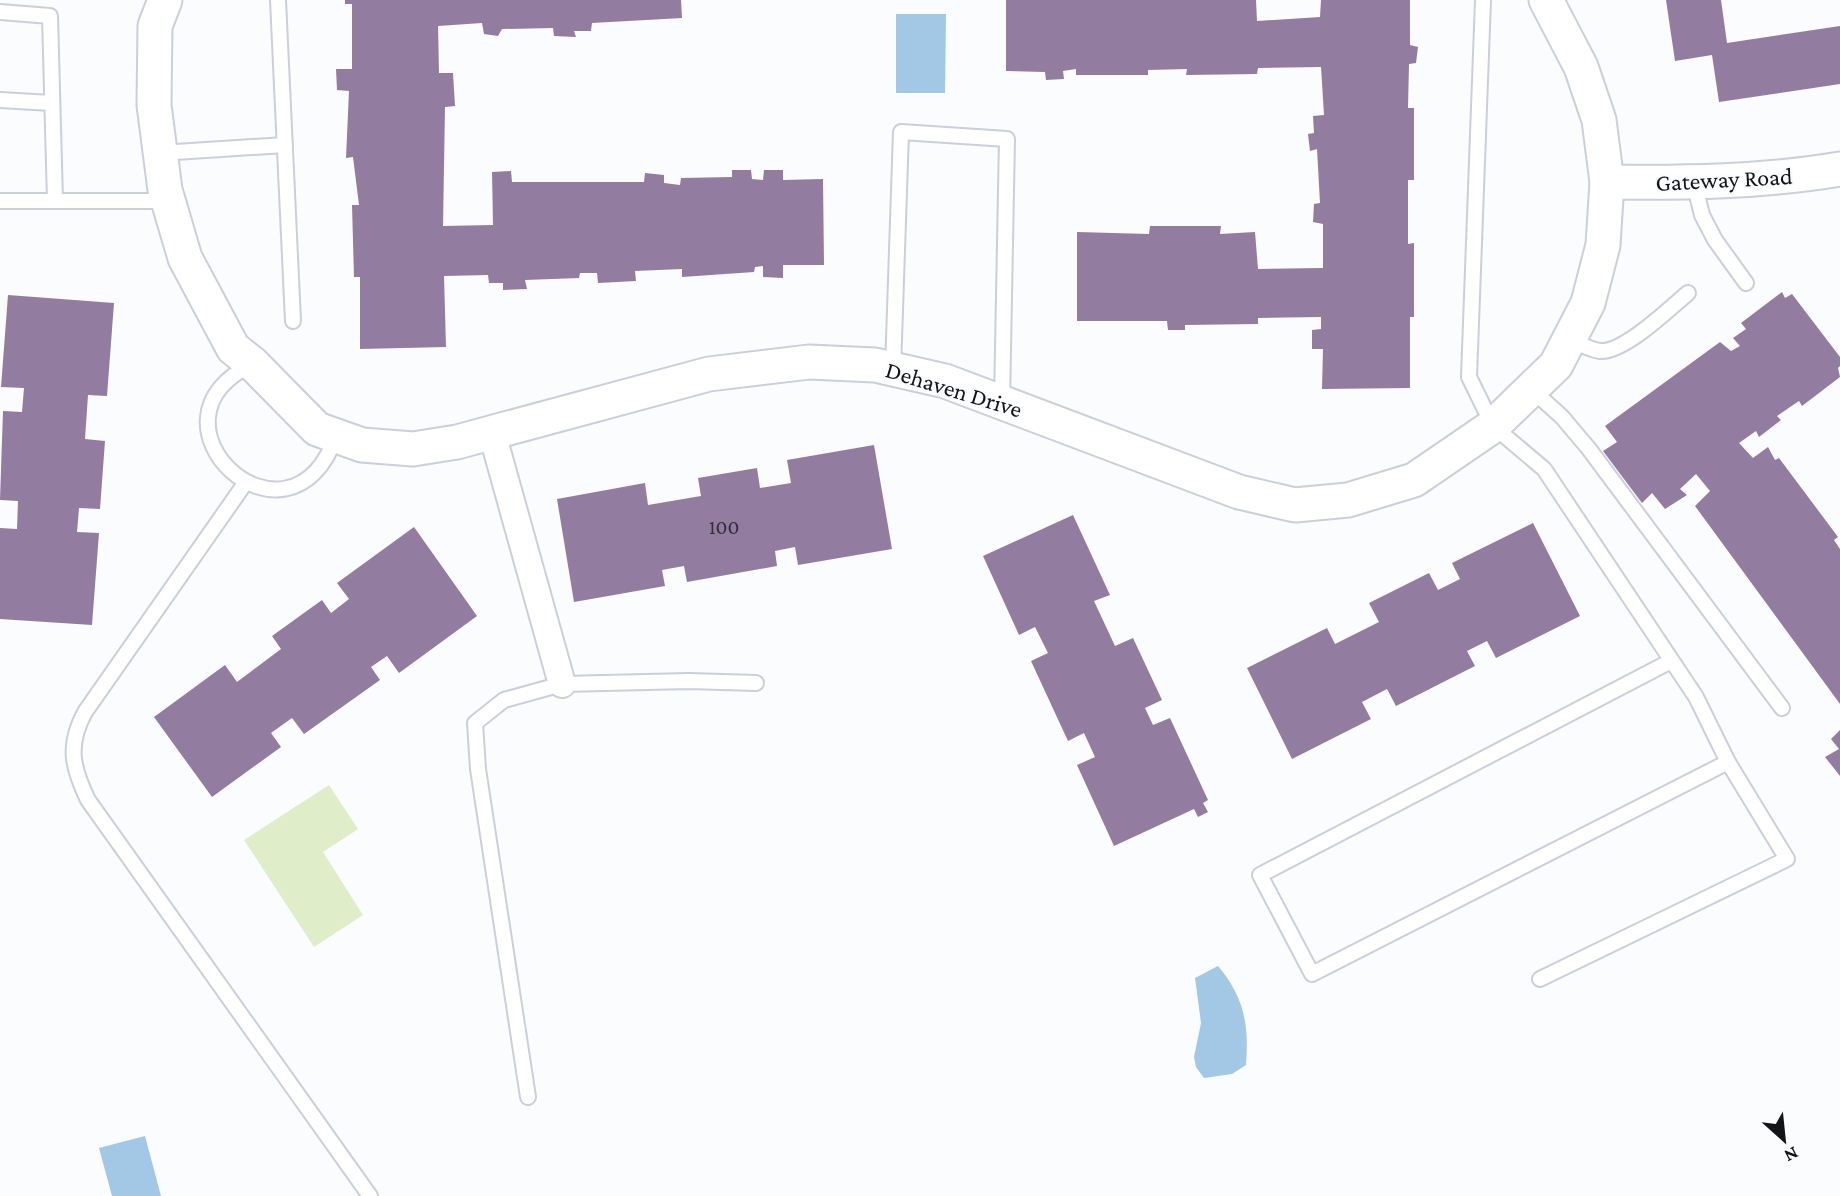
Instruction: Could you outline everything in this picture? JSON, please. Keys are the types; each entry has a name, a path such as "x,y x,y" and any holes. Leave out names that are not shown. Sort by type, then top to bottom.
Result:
{"street":[{"name":"Dehaven Drive","path":"165,0 156,26 154,105 169,201 185,258 233,348 253,364 317,429 362,445 413,449 457,442 709,374 810,362 875,365 945,381 1239,492 1295,505 1348,500 1414,480 1493,426 1556,365 1588,303 1603,245 1607,182 1599,120 1581,67 1546,0"},
{"name":"Gateway Road","path":"1607,182 1694,183 1805,175 1840,169"},
{"path":"492,433 562,684"}],"lane":[{"path":"278,0 293,321"},
{"path":"1483,0 1469,377 1493,426 1544,469 1696,697 1728,762 1787,859 1539,979"},
{"path":"0,12 50,16 55,201"},
{"path":"0,100 51,103"},
{"path":"893,369 901,132 1007,139 1002,402"},
{"path":"160,153 285,145"},
{"path":"1694,183 1702,215 1715,240 1746,283"},
{"path":"0,201 169,201"},
{"path":"1569,339 1599,351 1609,350 1627,341 1688,293"},
{"path":"253,364 236,372 221,387 211,404 209,428 213,448 224,466 239,479 259,487 280,489 299,483 317,472 330,455 337,436"},
{"path":"1531,389 1562,417 1589,449 1782,708"},
{"path":"246,482 78,725 73,738 76,777 88,800 370,1196"},
{"path":"1671,661 1260,875 1312,974 1728,762"},
{"path":"528,1097 478,769 475,723 504,700 562,684 689,681 756,683"}],"green space":[{"path":"329,785 358,829 323,852 363,915 314,947 244,840"}],"water":[{"path":"896,14 946,14 945,93 896,93"},
{"path":"1218,966 1240,1001 1246,1025 1246,1065 1232,1074 1204,1078 1196,1067 1194,1057 1201,1023 1195,978"},
{"path":"145,1136 161,1196 112,1196 99,1148"}],"building":[{"path":"345,0 681,0 682,18 592,23 591,31 574,31 576,37 554,36 553,28 502,29 498,36 484,34 482,23 438,26 439,73 453,73 455,106 445,107 443,226 493,225 492,172 511,171 512,182 644,182 645,173 664,175 664,183 680,185 681,178 732,177 732,170 751,170 752,179 763,180 764,170 783,170 783,180 823,179 824,265 783,265 783,278 763,277 763,266 755,267 754,272 682,277 682,269 635,271 636,281 598,283 597,273 580,273 579,278 525,280 527,289 503,290 503,283 489,283 488,275 444,276 446,347 360,349 360,277 354,277 352,205 359,205 353,157 346,158 349,91 337,90 336,69 352,69 352,4 345,4"},
{"path":"1006,0 1256,0 1257,21 1320,17 1321,0 1410,0 1410,45 1418,47 1416,63 1409,64 1408,108 1414,108 1414,180 1408,180 1408,244 1414,243 1410,388 1322,389 1323,349 1312,349 1312,330 1321,329 1321,317 1258,318 1258,324 1185,325 1185,330 1168,330 1167,321 1077,321 1077,232 1149,234 1150,226 1221,226 1220,234 1255,232 1258,269 1323,268 1323,224 1313,222 1314,204 1320,203 1317,149 1310,151 1308,134 1314,133 1313,116 1324,115 1321,67 1258,68 1257,74 1186,75 1187,69 1148,70 1148,75 1076,75 1076,69 1063,71 1064,79 1046,80 1045,72 1006,71"},
{"path":"1666,0 1721,0 1727,43 1840,26 1840,84 1719,102 1712,55 1675,61"},
{"path":"1782,292 1785,298 1792,294 1840,357 1840,377 1802,406 1799,401 1777,416 1781,420 1759,437 1756,431 1739,443 1753,458 1768,447 1775,460 1779,458 1838,537 1834,540 1840,549 1840,704 1695,506 1710,491 1696,474 1680,489 1687,495 1665,509 1652,493 1642,503 1603,451 1617,442 1605,426 1720,342 1731,351 1740,346 1733,338 1746,329 1741,323"},
{"path":"8,295 114,303 107,396 88,395 85,439 105,441 100,509 79,508 77,532 99,533 92,625 0,619 0,528 17,529 18,501 0,500 3,411 22,412 24,388 1,387"},
{"path":"874,445 892,549 798,565 795,547 775,551 777,566 687,582 684,566 662,570 665,586 574,602 557,499 645,483 648,505 701,496 698,478 757,468 760,488 791,483 787,460"},
{"path":"1073,515 1110,595 1094,601 1115,646 1133,638 1162,700 1145,708 1153,725 1170,718 1208,800 1203,803 1208,812 1198,817 1194,809 1114,846 1077,765 1095,757 1084,733 1068,741 1031,661 1048,653 1035,627 1019,635 983,556"},
{"path":"1533,523 1580,616 1496,658 1487,641 1467,651 1475,666 1396,706 1387,689 1362,702 1371,719 1292,759 1247,668 1327,628 1335,644 1379,622 1369,603 1429,573 1438,590 1460,579 1452,563"},
{"path":"414,527 477,616 399,673 387,656 371,667 380,680 304,734 292,718 271,733 281,747 212,797 154,717 225,665 237,682 281,649 272,636 322,600 331,613 349,599 337,583"},
{"path":"1840,730 1840,776 1825,757 1839,749 1831,739"}]}
